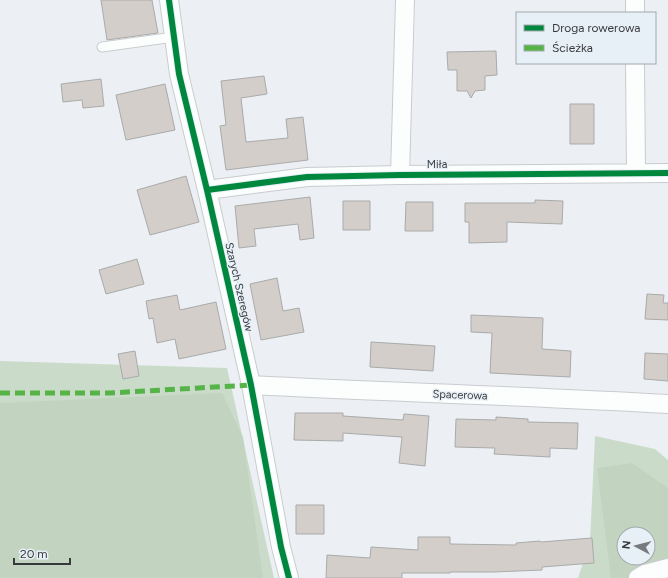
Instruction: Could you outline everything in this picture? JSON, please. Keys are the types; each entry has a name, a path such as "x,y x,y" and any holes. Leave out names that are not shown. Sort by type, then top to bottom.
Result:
{"street":[{"name":"Szarych Szeregów","path":"169,0 179,74 251,386 280,539 289,578"},
{"path":"400,174 405,0"},
{"path":"635,0 635,12"},
{"path":"635,64 636,173"},
{"name":"Miła","path":"207,190 307,177 400,174 668,173"},
{"name":"Spacerowa","path":"251,386 668,404"},
{"path":"638,578 645,574 668,568"}],"lane":[{"path":"102,47 174,36"}],"green space":[{"path":"0,361 227,368 274,578 0,578"},
{"path":"222,393 243,437 263,578 0,578 0,403"},
{"path":"595,436 655,449 668,460 668,578 578,578 590,542"},
{"path":"632,463 668,488 668,578 611,578 597,468"}],"building":[{"path":"101,0 152,0 158,33 107,40"},
{"path":"496,51 497,75 485,76 485,90 475,91 471,98 467,91 457,91 457,70 448,70 447,52"},
{"path":"264,76 267,94 241,98 246,142 288,138 286,119 303,117 308,160 226,170 220,126 226,125 221,81"},
{"path":"101,79 104,106 83,108 82,100 63,102 61,84"},
{"path":"165,84 175,130 126,140 116,95"},
{"path":"570,104 594,104 594,144 570,144"},
{"path":"186,176 199,222 150,235 137,190"},
{"path":"310,197 314,238 300,240 298,224 254,229 256,246 239,248 235,206"},
{"path":"535,200 563,201 562,224 507,222 507,242 469,243 469,222 465,222 465,203 535,203"},
{"path":"343,201 370,201 370,230 343,230"},
{"path":"406,202 433,202 433,231 405,231"},
{"path":"137,259 144,284 106,294 99,270"},
{"path":"277,278 283,311 299,308 304,332 261,340 250,284"},
{"path":"647,294 664,295 663,303 668,303 668,320 645,319"},
{"path":"177,295 180,310 216,302 226,349 179,359 175,339 157,343 153,318 149,319 146,301"},
{"path":"471,315 543,318 542,349 571,351 570,377 490,373 492,333 471,332"},
{"path":"371,342 435,346 433,371 370,367"},
{"path":"135,351 139,376 123,379 118,354"},
{"path":"645,353 668,354 668,381 644,379"},
{"path":"295,413 343,413 343,416 403,420 404,414 429,416 425,466 399,463 402,437 343,433 343,441 294,440"},
{"path":"496,417 528,419 528,422 578,423 577,449 550,448 550,457 494,454 495,448 455,447 456,419 496,420"},
{"path":"296,505 324,505 324,534 296,534"},
{"path":"418,537 450,537 450,544 516,545 516,543 592,538 594,563 542,567 542,570 402,573 402,578 326,578 327,555 370,558 371,547 418,550"}],"marked path":[{"path":"0,393 109,393 251,385"}],"cycle path":[{"path":"169,0 179,74 251,385 281,547 289,578"},
{"path":"207,190 307,177 668,173"}]}
